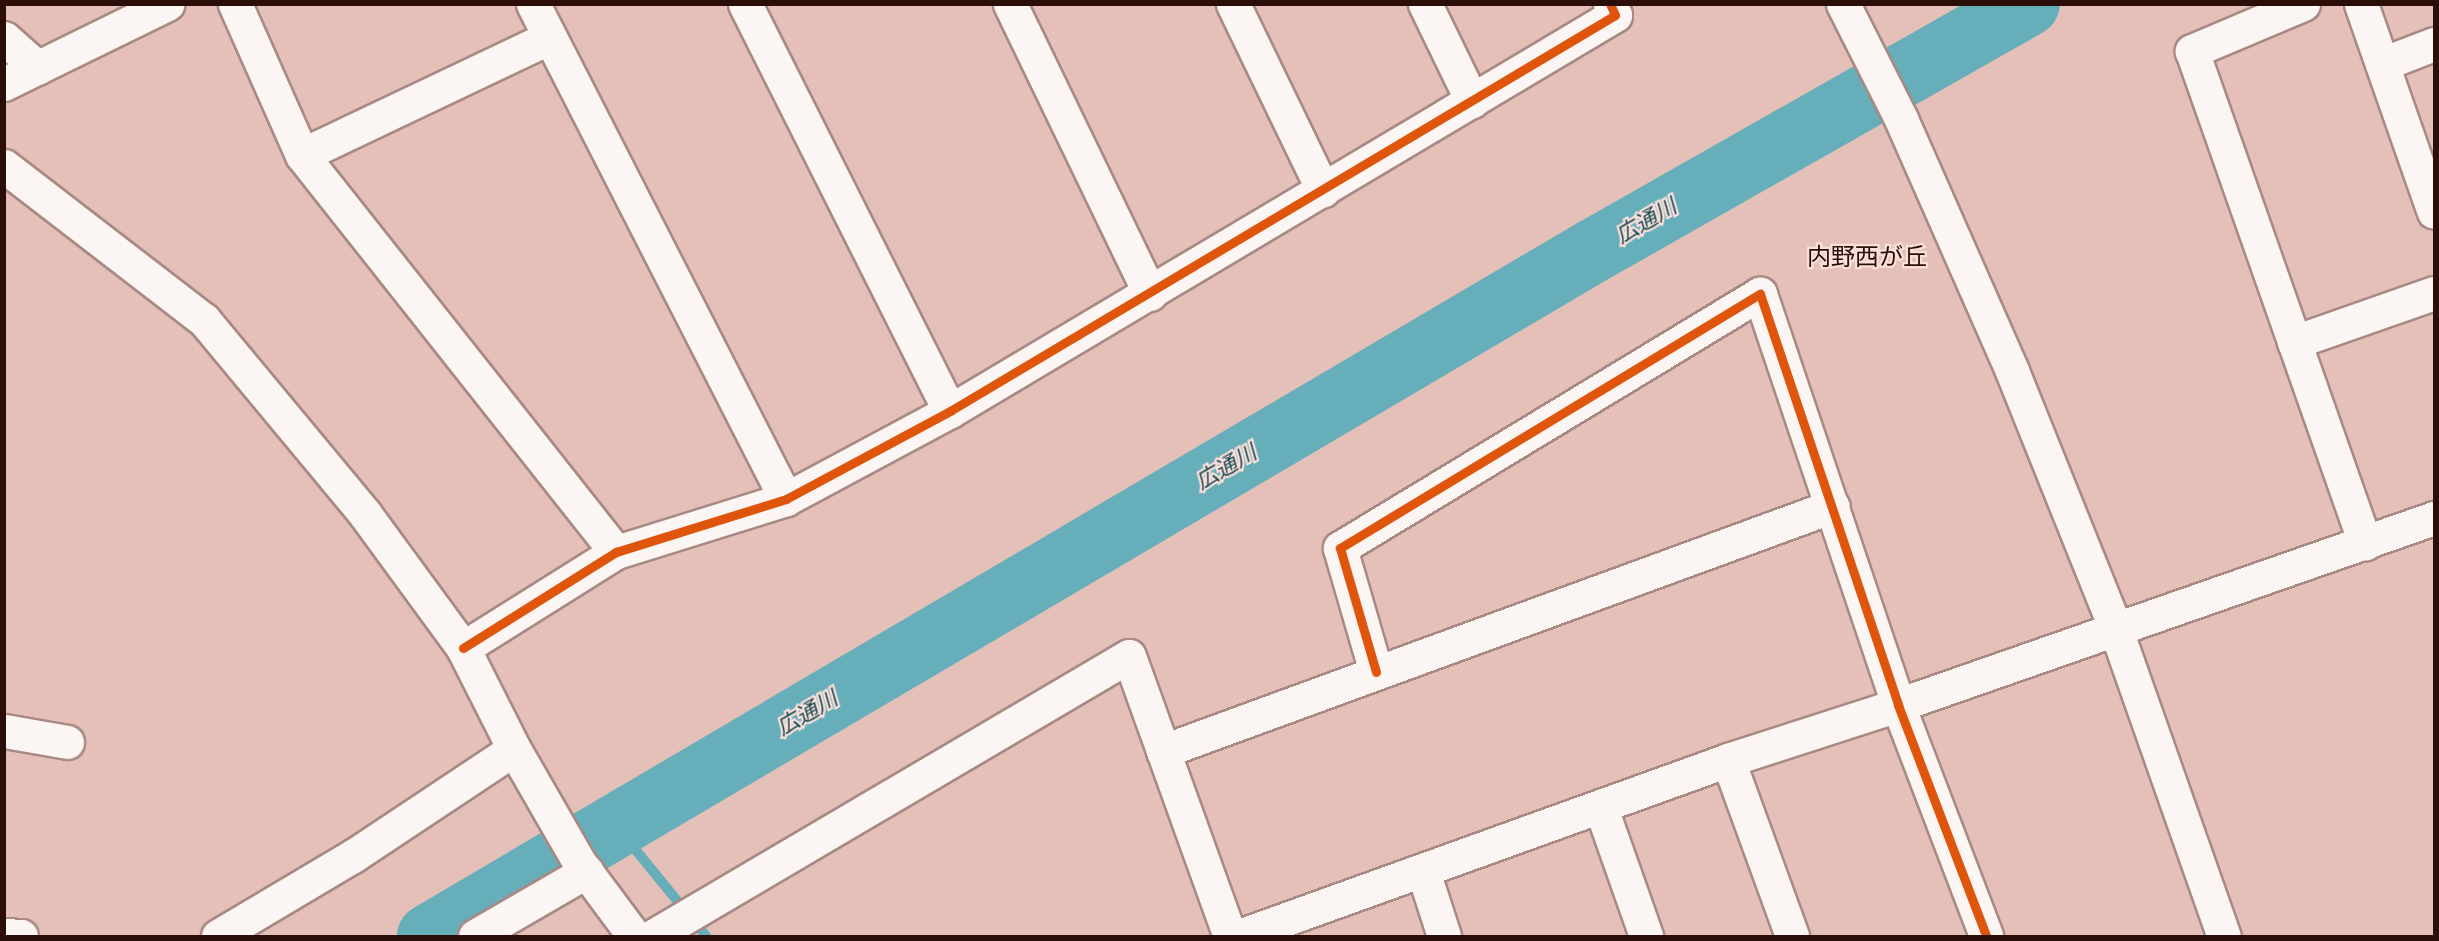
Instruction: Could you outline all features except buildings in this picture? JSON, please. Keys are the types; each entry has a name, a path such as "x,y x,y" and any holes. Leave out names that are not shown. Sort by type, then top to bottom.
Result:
{"street":[{"path":"4,84 167,4"},
{"path":"235,4 302,156 616,552"},
{"path":"533,4 548,38 786,499"},
{"path":"745,4 950,411"},
{"path":"1010,4 1150,294"},
{"path":"1233,4 1323,190"},
{"path":"1425,4 1472,101"},
{"path":"463,648 616,552 786,499 950,411 1150,294 1615,15 1610,4"},
{"path":"1843,4 1901,119 2012,371 2116,630 2224,936"},
{"path":"2303,4 2192,51 2365,543"},
{"path":"2361,4 2434,212"},
{"path":"4,38 38,68"},
{"path":"302,156 548,38"},
{"path":"2382,64 2434,44"},
{"path":"4,165 204,320 365,514 463,648 519,756 583,867 634,936"},
{"path":"1376,672 1340,548 1760,294 1898,705 1986,936"},
{"path":"2294,342 2434,294"},
{"path":"1163,751 1833,506"},
{"path":"1239,936 1601,808 1728,759 1898,705 2434,518"},
{"path":"653,936 1129,656 1230,936"},
{"path":"4,731 67,742"},
{"path":"218,936 519,756"},
{"path":"1728,759 1792,936"},
{"path":"1601,808 1646,936"},
{"path":"475,936 583,867"},
{"path":"1423,872 1444,936"},
{"path":"4,935 21,936"}],"waterway":[{"name":"広通川","path":"429,936 1593,251 2028,4"},
{"path":"616,826 706,936"}],"cycle path":[{"path":"463,648 616,552 786,499 950,411 1615,15 1610,4"},
{"path":"1376,672 1340,548 1760,294 1898,705 1986,936"}],"district":[{"name":"内野西が丘","path":"1867,258"}]}
